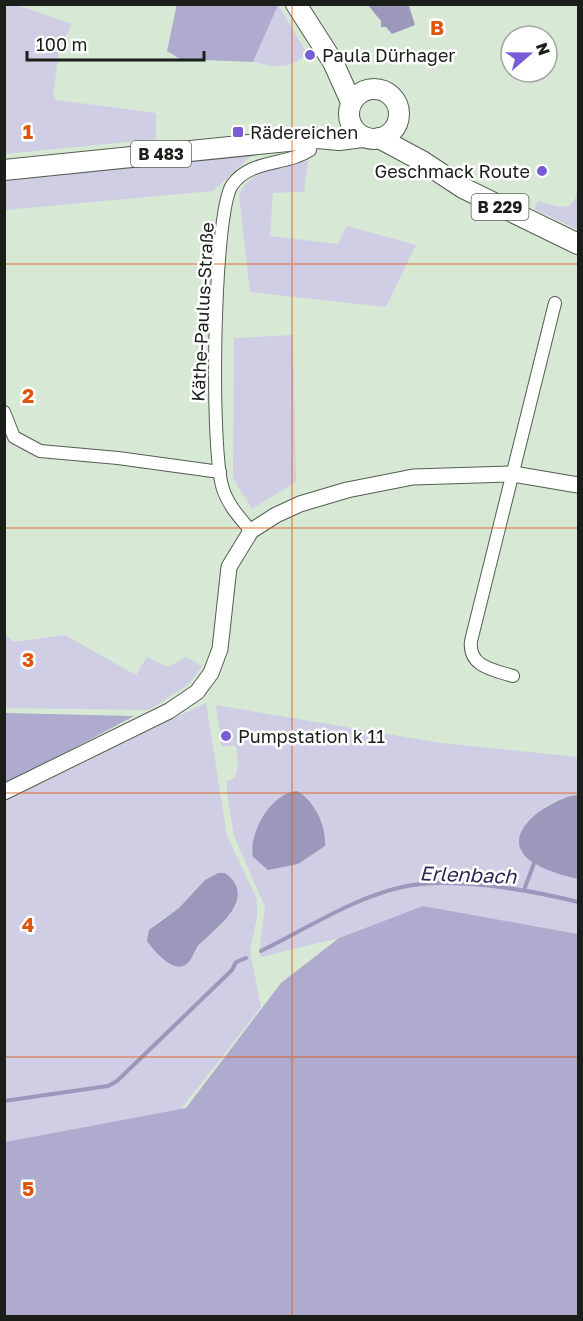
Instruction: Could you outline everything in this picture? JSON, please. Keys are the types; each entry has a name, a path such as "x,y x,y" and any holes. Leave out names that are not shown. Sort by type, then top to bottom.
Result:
{"main road":[{"path":"296,4 333,62 350,110 354,129 371,137 391,132 397,123 399,110 395,99 386,92 370,89 333,62"},
{"path":"350,110 359,93 370,89"},
{"name":"B 483","path":"315,139 339,128 350,110"},
{"name":"B 229","path":"397,123 422,161"},
{"name":"B 483","path":"4,170 315,139 339,140 371,137"},
{"name":"B 229","path":"371,137 422,161 463,188 579,244"}],"street":[{"name":"Käthe-Paulus-Straße","path":"251,531 231,505 223,489 220,472 214,369 219,275 229,194 231,186 249,171 297,158 310,150 315,139"},
{"path":"513,676 482,666 472,656 470,648 555,303"},
{"path":"4,412 14,437 40,451 118,458 220,472"},
{"path":"4,792 178,706 197,692 211,673 223,636 226,579 229,567 251,531 300,504 366,485 440,475 513,474 579,485"}],"shaded area":[{"path":"5,4 17,5 72,24 59,51 53,94 56,100 156,113 156,139 5,154"},
{"path":"177,4 278,5 253,62 180,59 167,51"},
{"path":"278,5 307,53 294,63 282,66 253,62"},
{"path":"368,5 409,6 415,25 392,34 386,27 381,27 381,21"},
{"path":"253,154 213,191 5,210 5,179"},
{"path":"308,161 304,192 273,193 270,236 338,244 347,226 416,245 386,307 250,292 239,195 251,179 260,174 278,167"},
{"path":"578,188 578,230 534,209 538,201 559,207 569,206 575,199"},
{"path":"293,335 296,482 252,509 233,478 234,338"},
{"path":"5,635 14,642 65,635 136,675 147,657 168,667 186,657 202,666 189,684 149,710 5,708"},
{"path":"206,703 227,836 257,899 257,917 250,951 261,1007 181,1109 5,1142 5,799","holes":["218,873 221,926 201,942 191,960 158,922 179,908 205,880"]},
{"path":"216,705 441,743 578,757 578,795 557,800 544,807 551,870 578,879 578,934 423,906 339,938 261,957 260,944 265,907 234,836 227,781 235,778 238,765 236,746 222,746"},
{"path":"5,713 134,716 5,785"},
{"path":"297,791 309,801 318,815 324,830 325,846 298,864 268,870 253,857 252,847 258,826 270,806 287,793"},
{"path":"578,795 578,879 538,866 525,856 519,840 528,821 538,813 559,800"},
{"path":"218,873 225,873 234,882 237,900 233,909 220,926 200,944 186,965 180,967 167,962 147,941 149,930 179,908 205,880"},
{"path":"423,906 578,934 578,1316 5,1316 5,1142 186,1108 281,983 339,938"}],"waterway":[{"path":"524,890 536,858"},
{"name":"Erlenbach","path":"261,951 348,906 402,887 443,883 467,884 514,889 578,902"},
{"name":"Erlenbach","path":"4,1101 108,1086 117,1081 232,970 236,962 246,958"}],"place":[{"name":"Paula Dürhager","path":"310,55"},
{"name":"Rädereichen","path":"238,132"},
{"name":"Geschmack Route","path":"542,171"},
{"name":"Pumpstation k 11","path":"226,736"}]}
